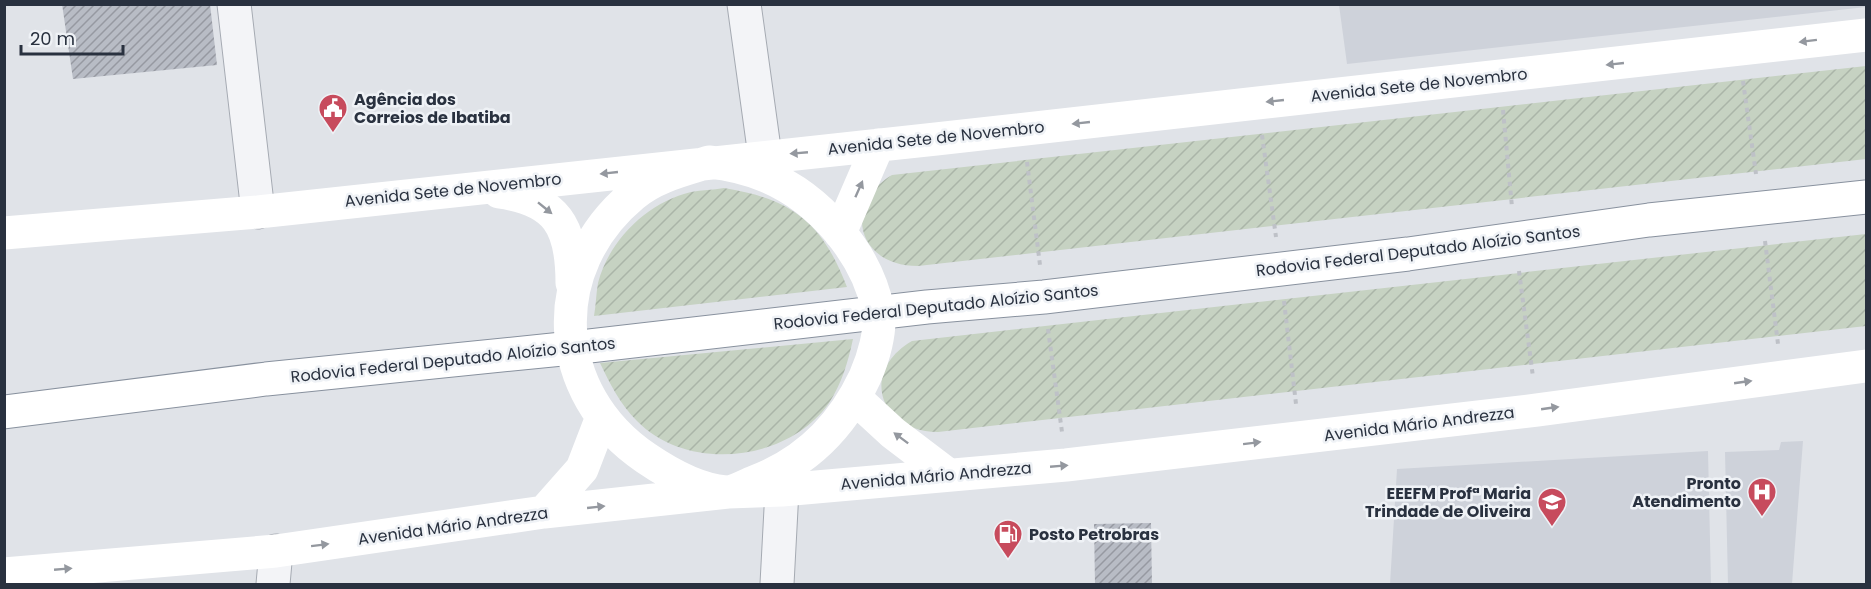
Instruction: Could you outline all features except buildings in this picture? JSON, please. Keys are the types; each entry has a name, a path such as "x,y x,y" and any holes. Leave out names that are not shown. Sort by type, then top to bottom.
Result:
{"main road":[{"name":"Avenida Sete de Novembro","path":"4,233 258,212 1866,35"},
{"path":"840,233 878,145"},
{"path":"470,188 523,196 546,206 563,228 572,256 570,320 572,348 581,384 602,417 637,452 658,466 681,477 728,492 767,477 802,458 831,430 855,398 870,362 879,313 870,284 840,233 819,210 795,191 768,176 739,166 709,162 670,174 635,193 606,220 584,254 572,292"},
{"name":"Rodovia Federal Deputado Aloízio Santos","path":"4,412 266,379 572,348 1408,254 1649,220 1866,197"},
{"name":"Avenida Mário Andrezza","path":"4,574 276,550 544,512 728,492 782,490 1066,465 1538,410 1866,366"},
{"path":"855,398 893,433 947,474"},
{"path":"544,512 582,469 602,417"}],"street":[{"path":"234,4 258,212"},
{"path":"744,4 765,156"},
{"path":"777,585 782,490"},
{"path":"273,585 276,550"}],"shaded area":[{"path":"1866,4 1866,7 1347,64 1339,5"},
{"name":"Pronto Atendimento","path":"1803,441 1792,584 1728,584 1725,452 1779,450 1781,442"},
{"name":"EEEFM Profª Maria Trindade de Oliveira","path":"1708,451 1711,584 1390,584 1397,469"}],"green space":[{"path":"1866,66 1866,159 918,266 897,263 881,256 870,245 863,232 862,217 866,202 876,188 892,175"},
{"path":"724,188 768,199 802,217 827,246 847,287 594,316 598,283 603,267 611,252 632,225 660,204 675,197 691,192"},
{"path":"1866,234 1866,326 938,432 918,429 901,422 890,411 883,397 882,383 886,368 896,353 912,341"},
{"path":"853,339 838,388 829,403 811,423 789,438 764,448 737,454 709,454 683,448 658,438 625,408 600,363"}],"place":[{"name":"Agência dos Correios de Ibatiba","path":"333,134"},
{"name":"Pronto Atendimento","path":"1762,518"},
{"name":"EEEFM Profª Maria Trindade de Oliveira","path":"1552,528"},
{"name":"Posto Petrobras","path":"1008,560"}]}
